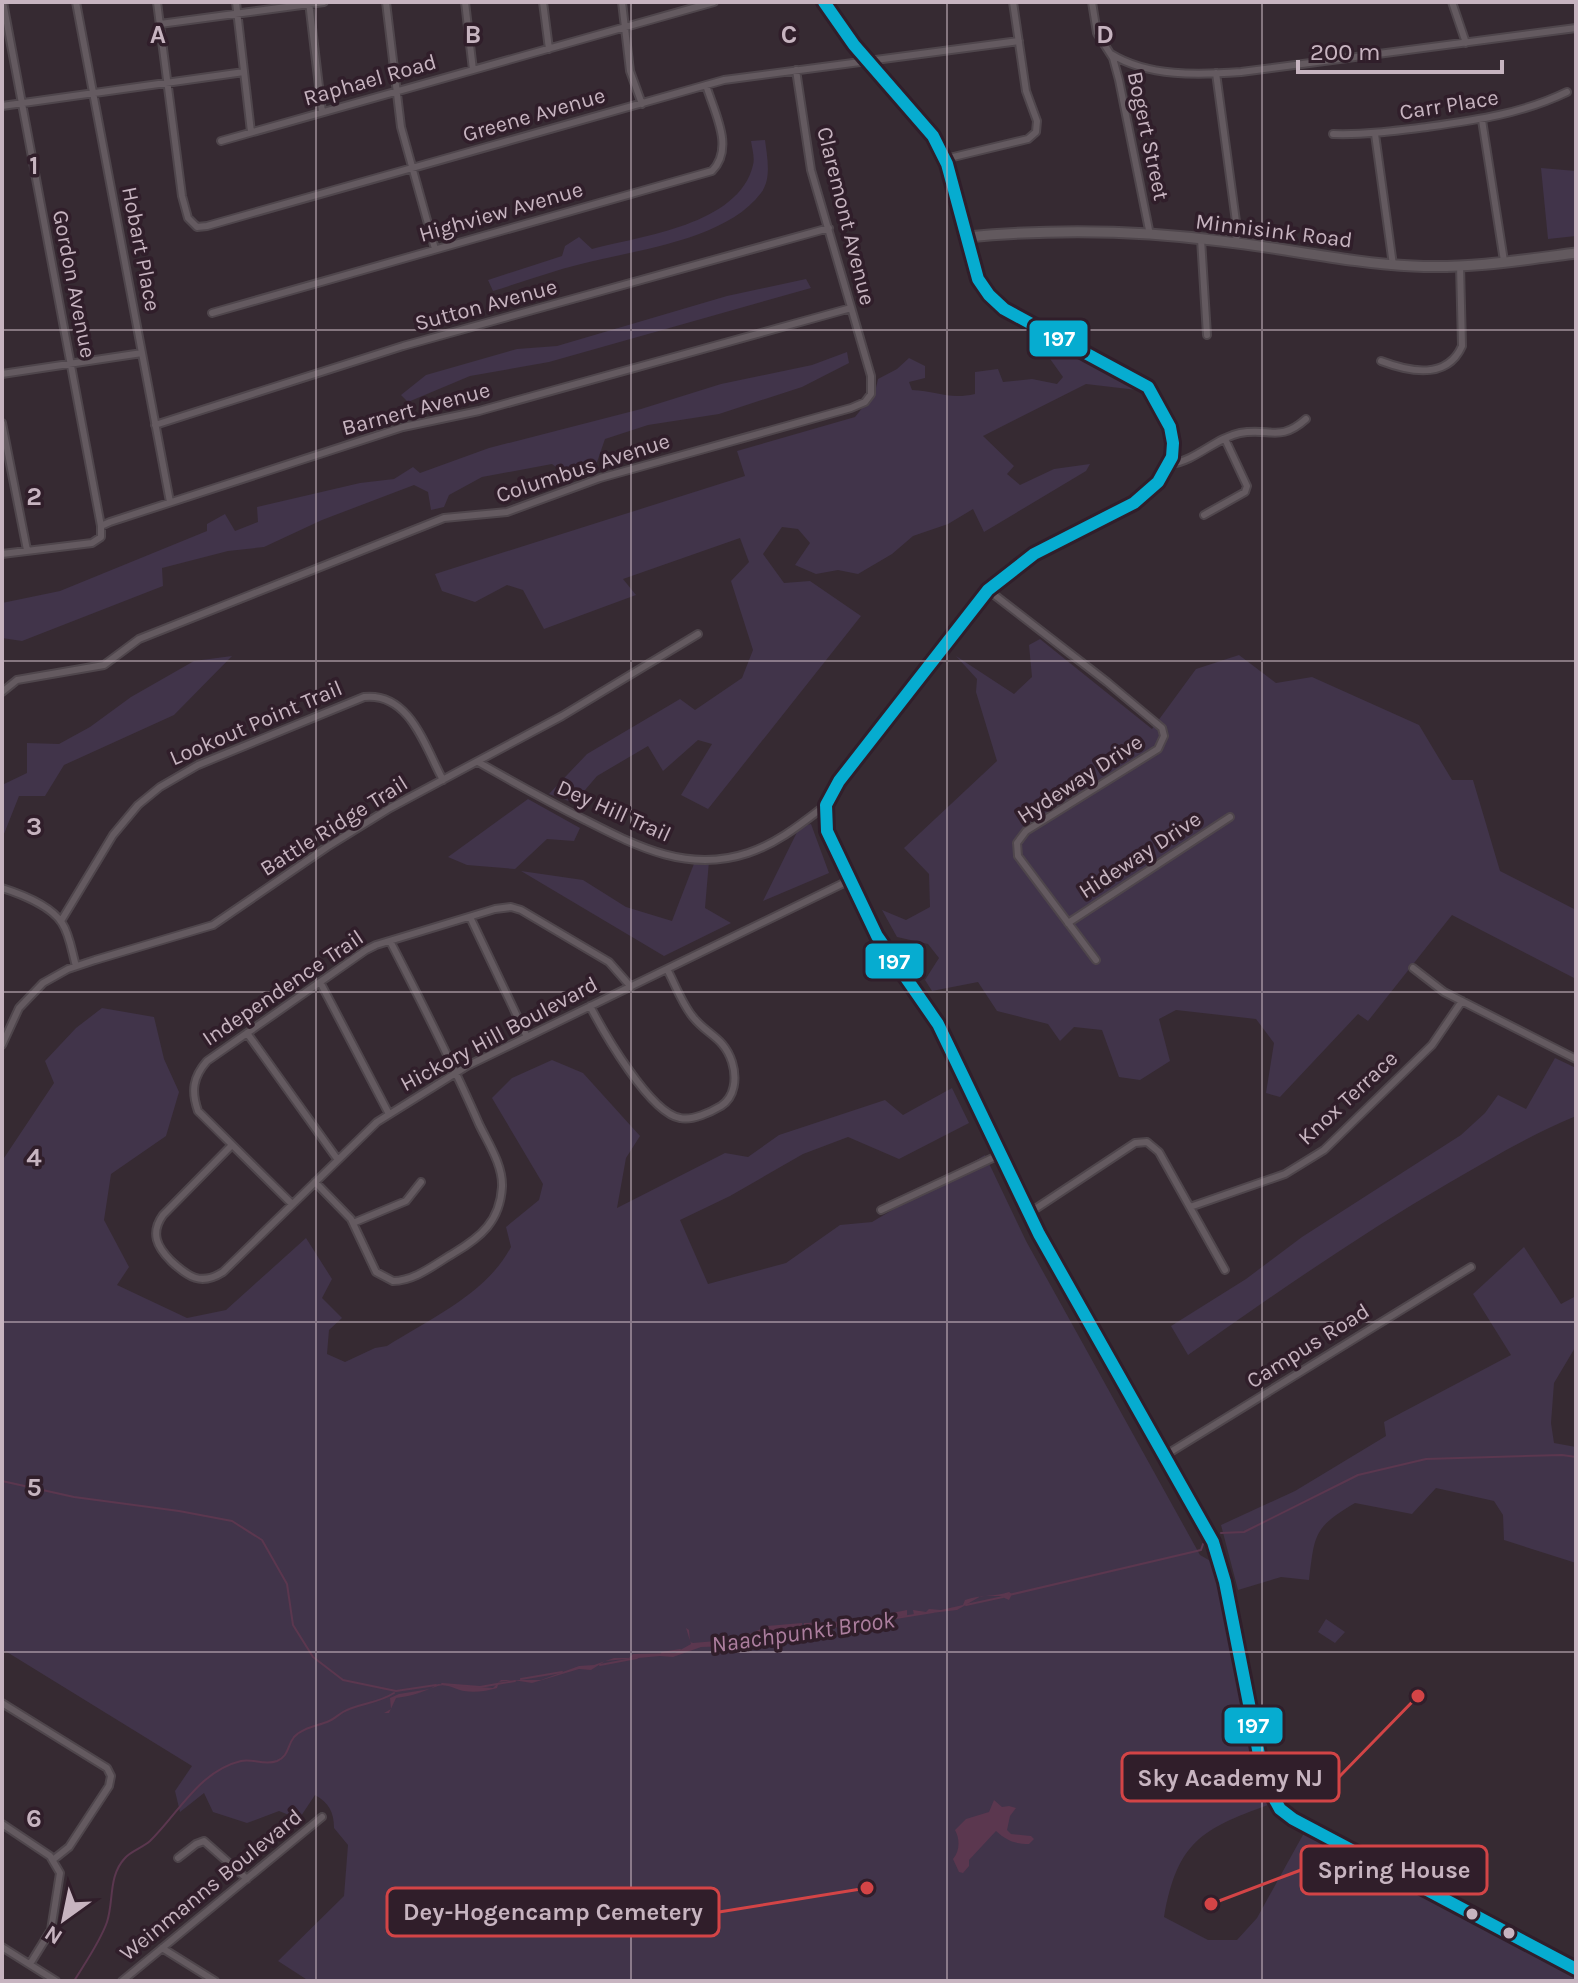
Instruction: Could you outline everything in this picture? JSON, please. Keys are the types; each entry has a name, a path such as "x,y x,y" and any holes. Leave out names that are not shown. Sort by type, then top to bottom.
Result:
{"main road":[{"path":"824,2 867,61 933,136 945,159 978,279 994,300 1004,309 1150,389 1172,430 1174,449 1170,464 1156,485 1136,502 1034,553 1009,568 988,590 839,781 826,805 827,831 887,954 938,1024 1029,1213 1216,1552 1264,1780 1280,1809 1293,1819 1576,1969"},
{"name":"Minnisink Road","path":"967,237 1044,231 1150,235 1236,243 1393,265 1460,265 1576,253"}],"street":[{"name":"Gordon Avenue","path":"3,2 101,526"},
{"name":"Hobart Place","path":"76,2 170,502"},
{"path":"157,2 167,82"},
{"path":"236,2 251,132"},
{"path":"160,24 324,2"},
{"path":"386,2 401,127 435,249"},
{"path":"465,2 473,70"},
{"path":"543,2 549,49"},
{"path":"622,2 630,71 642,104"},
{"name":"Raphael Road","path":"221,141 714,2"},
{"path":"945,159 1033,136 1037,121 1026,91 1013,2"},
{"name":"Bogert Street","path":"1092,2 1099,39 1111,54 1119,80 1150,235"},
{"path":"1452,2 1466,43"},
{"path":"309,3 322,112"},
{"path":"1111,54 1144,69 1216,73 1259,71 1576,28"},
{"name":"Greene Avenue","path":"167,82 182,196 188,218 197,227 724,80 1019,41"},
{"name":"Claremont Avenue","path":"796,70 811,170 868,368"},
{"path":"2,106 244,72"},
{"path":"1216,73 1237,229 1236,243"},
{"name":"Highview Avenue","path":"212,313 712,171 723,157 724,145 706,85"},
{"name":"Carr Place","path":"1333,134 1375,134 1482,120 1523,110 1567,92"},
{"path":"1482,120 1504,261"},
{"path":"1375,134 1393,265"},
{"name":"Sutton Avenue","path":"155,425 382,352 829,228"},
{"path":"1201,239 1207,335"},
{"path":"1381,361 1409,370 1428,370 1447,366 1456,357 1462,346 1460,265"},
{"name":"Barnert Avenue","path":"2,554 92,543 101,537 101,526 403,427 479,411 851,308"},
{"path":"2,374 142,353"},
{"name":"Columbus Avenue","path":"2,692 17,680 99,667 136,641 444,518 507,512 600,478 859,405 871,394 868,368"},
{"path":"1170,464 1181,463 1238,433 1287,433 1306,419"},
{"path":"2,423 27,550"},
{"path":"1204,515 1245,492 1247,486 1225,439"},
{"name":"Hydeway Drive","path":"988,590 1158,723 1164,736 1158,749 1026,831 1017,843 1018,856 1096,960"},
{"name":"Battle Ridge Trail","path":"2,1045 12,1018 26,998 43,983 76,966 213,925 390,808 562,716 698,634"},
{"name":"Lookout Point Trail","path":"61,921 113,835 138,805 160,787 198,765 364,697 384,697 401,706 443,780"},
{"name":"Dey Hill Trail","path":"478,762 637,846 682,858 725,858 752,852 785,837 826,805"},
{"name":"Hideway Drive","path":"1068,923 1230,817"},
{"name":"Hickory Hill Boulevard","path":"231,1146 159,1220 157,1245 186,1275 208,1280 223,1272 389,1114 456,1073 850,880"},
{"path":"2,888 30,900 61,921 76,966"},
{"name":"Independence Trail","path":"292,1204 198,1111 194,1101 195,1078 207,1061 366,950 495,909 511,907 609,962 631,987"},
{"path":"470,917 527,1037"},
{"path":"315,1182 353,1223 376,1272 393,1281 402,1281 478,1239 491,1223 499,1204 501,1176 456,1073 390,941"},
{"path":"1413,968 1428,982 1462,1001 1576,1059"},
{"path":"590,1006 607,1040 661,1107 682,1119 693,1118 720,1106 731,1097 735,1082 733,1064 722,1042 691,1015 667,969"},
{"path":"320,982 389,1114"},
{"name":"Knox Terrace","path":"1190,1207 1285,1174 1324,1150 1432,1045 1462,1001"},
{"path":"247,1033 338,1160"},
{"path":"1029,1213 1141,1142 1151,1144 1159,1152 1225,1270"},
{"path":"881,1210 999,1155"},
{"path":"353,1223 406,1201 421,1182"},
{"name":"Campus Road","path":"1164,1456 1471,1267"},
{"path":"2,1703 107,1768 111,1781 101,1799 69,1847 54,1859"},
{"name":"Weinmanns Boulevard","path":"122,1981 322,1817"},
{"path":"2,1824 54,1859 58,1866 60,1881 52,1923 48,1936 30,1964"},
{"path":"178,1858 204,1841 247,1879"},
{"path":"2,1947 56,1981"},
{"path":"162,1948 215,1981"}],"shaded area":[{"path":"765,140 767,181 761,193 745,209 726,222 678,241 570,267 493,291 488,280 562,256 565,246 579,237 592,249 661,233 709,215 729,202 744,185 754,162 751,141"},
{"path":"1541,168 1576,171 1576,236 1548,239"},
{"path":"806,279 811,288 549,362 470,376 408,402 401,395 426,375 517,349 557,346 727,296"},
{"path":"1027,328 1137,390 1086,384 983,436 1014,466 1007,474 1020,485 1054,469 1090,464 1086,471 984,532 973,509 948,524 913,536 892,554 858,574 838,570 816,574 795,565 810,543 798,529 782,527 763,554 784,583 810,581 861,616 708,809 681,795 712,744 698,740 663,771 648,746 597,776 574,803 549,794 587,754 680,699 695,710 742,678 753,650 731,581 749,562 740,538 623,579 636,595 544,629 523,590 507,585 475,602 442,591 435,574 745,476 737,451 855,417 875,392 878,379 909,358 925,366 925,378 909,382 912,390 950,396 975,394 975,372 998,369 1003,382 1032,379 1057,384 1063,377 1025,330"},
{"path":"847,352 849,363 802,387 719,414 648,425 605,439 595,468 572,479 552,464 482,477 449,495 444,507 431,510 428,492 414,485 322,520 264,547 228,551 162,568 163,586 22,641 2,638 2,603 60,591 207,531 207,524 225,514 235,531 258,522 257,507 360,483 394,479 413,467 420,473 489,448 641,409 721,384 812,365"},
{"path":"1040,639 1152,729 1196,669 1239,655 1276,683 1312,677 1419,725 1452,780 1473,780 1500,871 1576,910 1576,979 1452,915 1368,1021 1358,1014 1280,1097 1266,1093 1274,1043 1256,1019 1176,1010 1159,1019 1170,1061 1140,1080 1119,1077 1102,1030 1074,1027 1060,1041 1048,1024 997,1011 978,982 932,991 925,980 939,958 928,944 897,937 882,910 906,920 930,907 929,874 904,848 997,761 976,692 977,679 956,656 1014,694 1032,677 1029,645"},
{"path":"232,656 174,715 64,765 45,796 19,796 2,839 2,785 27,773 27,743 59,744 194,661"},
{"path":"528,799 580,828 574,841 547,839 515,869 467,865 448,857"},
{"path":"811,824 829,873 763,901 800,826"},
{"path":"695,861 709,861 705,908 731,923 664,956 521,871 583,880 626,907 672,921"},
{"path":"102,1008 154,1017 164,1059 179,1092 166,1136 111,1174 104,1220 129,1267 117,1285 187,1318 226,1310 306,1238 332,1279 322,1298 342,1318 329,1330 327,1354 345,1362 375,1348 387,1346 473,1291 501,1263 511,1247 506,1227 539,1200 543,1184 492,1098 512,1078 552,1060 583,1073 640,1136 626,1158 617,1208 725,1153 748,1157 779,1135 885,1100 903,1115 952,1088 969,1123 899,1159 848,1137 803,1154 730,1196 680,1220 708,1284 786,1263 840,1225 872,1222 985,1155 1026,1241 1200,1555 1214,1563 1219,1581 1259,1783 1268,1805 1225,1822 1196,1842 1176,1872 1164,1917 1208,1940 1237,1940 1257,1918 1304,1833 1576,1977 1576,1981 309,1981 278,1961 344,1896 348,1845 334,1828 332,1813 324,1801 315,1795 299,1819 279,1811 247,1823 213,1812 204,1793 180,1812 175,1791 192,1766 2,1649 2,1161 54,1083 45,1061 76,1028"},
{"path":"1555,1058 1576,1068 1576,1116 1510,1148 1414,1204 1316,1266 1188,1355 1171,1326 1461,1135 1485,1113 1498,1095 1526,1109"},
{"path":"1524,1247 1561,1304 1576,1296 1576,1346 1554,1383 1551,1423 1554,1443 1576,1447 1576,1563 1504,1540 1503,1515 1494,1501 1436,1488 1412,1514 1355,1503 1331,1519 1318,1534 1309,1580 1281,1577 1238,1590 1221,1525 1295,1491 1386,1436 1384,1422 1511,1355 1473,1294"},
{"path":"1012,1594 1009,1600 1000,1596 984,1596"},
{"path":"980,1596 957,1610 914,1615 913,1610 941,1610 963,1605 965,1600"},
{"path":"907,1610 907,1616 874,1624 804,1630 804,1623 851,1621"},
{"path":"1326,1619 1345,1632 1335,1643 1318,1632"},
{"path":"802,1623 803,1631 783,1638 761,1638 732,1646 701,1647 673,1657 606,1661 629,1658 633,1654 675,1653 690,1642 739,1639 767,1626"},
{"path":"604,1661 591,1670 579,1669 532,1683 513,1680 541,1680 579,1666"},
{"path":"499,1682 497,1688 472,1692 445,1685 431,1689 438,1684 493,1688"},
{"path":"429,1689 396,1698 391,1709 390,1698"},
{"path":"994,1800 1002,1807 1016,1808 1010,1816 1007,1830 1011,1834 1034,1839 1029,1844 1019,1843 996,1831 969,1860 969,1866 963,1873 959,1872 953,1859 958,1845 955,1830 966,1819 989,1812"}],"waterway":[{"name":"Naachpunkt Brook","path":"1221,1533 1244,1532 1358,1475 1426,1459 1576,1457"},
{"name":"Naachpunkt Brook","path":"2,1481 74,1497 232,1521 262,1540 287,1584 293,1625 313,1657 343,1680 396,1691 436,1685"},
{"name":"Naachpunkt Brook","path":"1009,1595 1201,1550 1203,1544"},
{"name":"Naachpunkt Brook","path":"966,1605 1003,1597"},
{"name":"Naachpunkt Brook","path":"896,1618 933,1612"},
{"name":"Naachpunkt Brook","path":"662,1653 680,1650"},
{"name":"Naachpunkt Brook","path":"600,1665 637,1658"},
{"name":"Naachpunkt Brook","path":"521,1679 562,1672"},
{"name":"Naachpunkt Brook","path":"442,1684 480,1687 515,1681"},
{"name":"Naachpunkt Brook","path":"74,1981 107,1922 120,1865 127,1856 150,1841 201,1784 226,1766 241,1761 277,1761 301,1731 394,1693"}],"transit line":[{"name":"197","path":"824,2 854,45 933,136 947,164 978,279 989,295 1004,309 1148,387 1170,427 1173,443 1172,457 1158,482 1134,503 1034,554 988,590 839,781 826,805 827,831 877,936 938,1024 1039,1234 1213,1542 1225,1582 1264,1780 1280,1809 1293,1819 1576,1969"}],"place":[{"name":"Sky Academy NJ","path":"1418,1696"},
{"name":"Dey-Hogencamp Cemetery","path":"867,1888"},
{"name":"Spring House","path":"1211,1904"}]}
